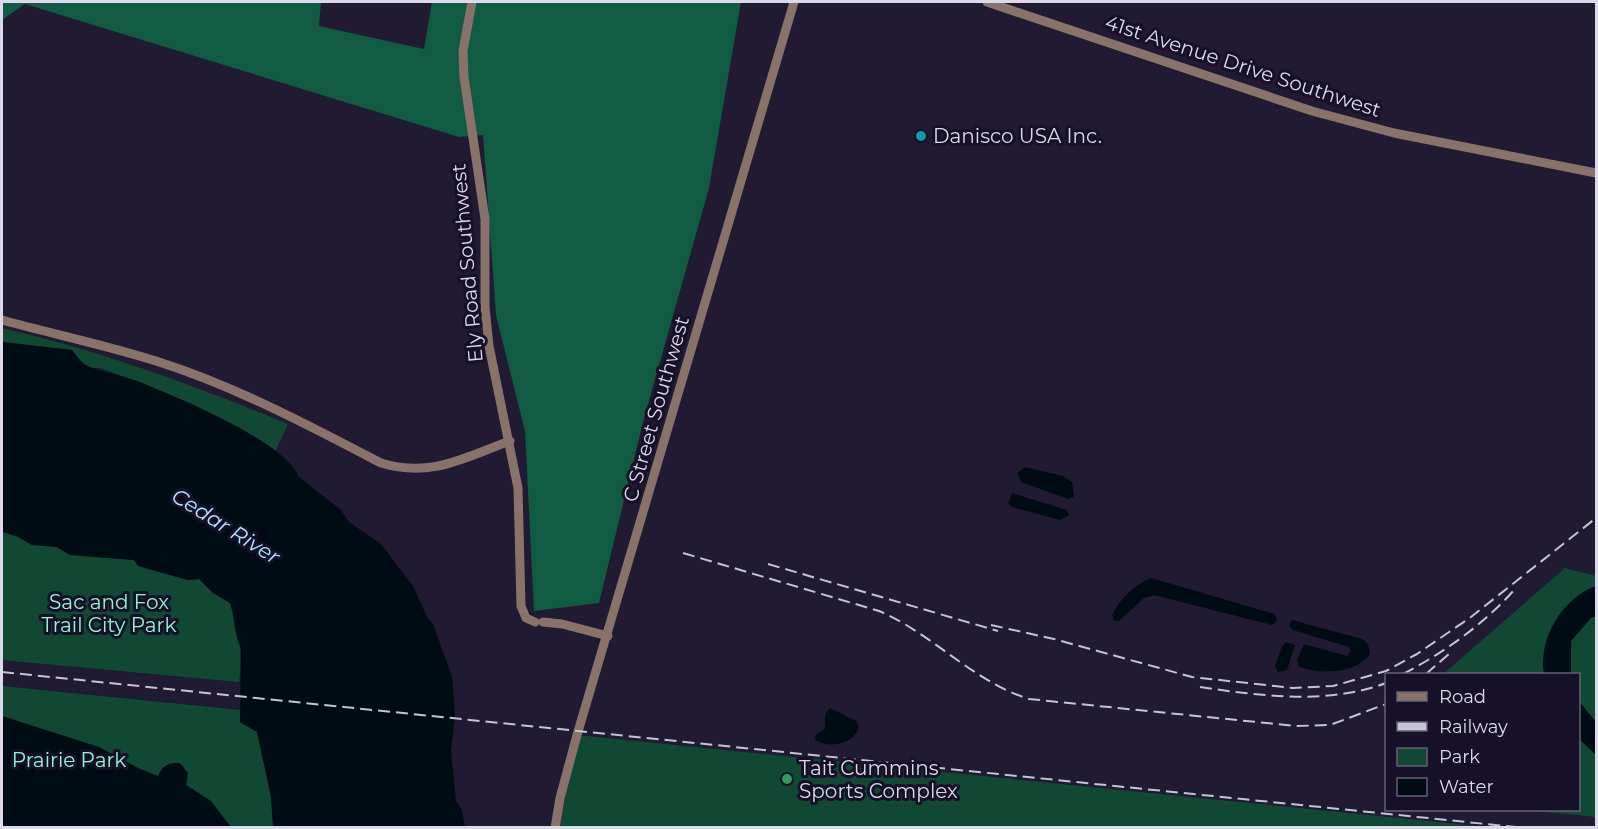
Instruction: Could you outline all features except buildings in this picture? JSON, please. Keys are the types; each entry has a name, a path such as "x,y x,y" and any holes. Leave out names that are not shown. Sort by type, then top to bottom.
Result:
{"street":[{"name":"Ely Road Southwest","path":"472,2 463,51 464,78 485,219 485,307 489,346 518,488 521,606 526,618 608,636"},
{"name":"C Street Southwest","path":"555,828 565,776 794,2"},
{"name":"41st Avenue Drive Southwest","path":"987,2 1312,111 1394,133 1596,173"},
{"path":"2,320 156,361 211,381 255,400 381,463 399,468 426,470 510,441"}],"green space":[{"path":"2,2 321,2 319,26 424,49 432,2 741,2 709,188 643,422 599,603 534,611 525,431 496,315 483,135 459,137 25,4 2,20"},
{"path":"2,328 75,347 147,370 288,424 275,452 219,417 192,404 139,382 100,368 84,365 72,350 2,342"},
{"name":"Sac and Fox Trail City Park","path":"2,532 16,536 32,545 57,547 70,555 134,560 149,569 188,580 199,579 213,593 230,603 239,642 241,662 239,682 2,660"},
{"path":"1565,568 1596,576 1596,817 1534,811 1580,811 1580,673 1444,673"},
{"name":"Prairie Park","path":"2,686 240,710 240,722 257,732 271,796 273,827 2,828"},
{"name":"Tait Cummins Sports Complex","path":"577,735 1487,827 555,828"}],"water":[{"name":"Cedar River","path":"2,342 72,350 87,366 140,382 228,422 274,449 290,463 299,477 341,510 349,522 381,544 413,586 427,617 433,624 452,677 455,715 451,751 456,801 462,810 465,827 273,827 271,796 257,732 240,722 241,648 230,603 213,593 199,579 188,580 138,566 134,560 70,555 57,547 32,545 16,536 2,532"},
{"path":"1025,467 1063,476 1072,482 1074,497 1068,499 1021,482 1017,473"},
{"path":"1012,493 1067,510 1069,515 1060,520 1012,507 1008,503"},
{"path":"1151,578 1275,614 1277,621 1272,625 1154,595 1144,598 1119,621 1114,620 1112,615 1119,603 1133,589"},
{"path":"1596,586 1596,616 1591,618 1571,641 1571,673 1544,673 1545,647 1555,621 1573,600"},
{"path":"1292,620 1362,639 1368,644 1370,654 1356,666 1337,671 1317,671 1299,667 1297,660 1304,644 1347,656 1351,651 1349,647 1293,630 1289,626"},
{"path":"1286,642 1295,645 1287,670 1278,672 1275,666 1282,646"},
{"path":"1580,702 1596,722 1596,755 1580,740"},
{"path":"830,708 856,721 859,728 852,738 833,744 815,740 816,734 825,729 825,714"},
{"path":"2,716 99,747 158,776 166,765 180,763 188,773 186,785 211,801 231,827 2,827"}],"railway":[{"path":"991,625 1054,639 1192,677 1293,688 1333,686 1386,671 1417,654 1471,617 1596,518"},
{"path":"683,553 879,611 917,632 989,681 1029,699 1296,726 1330,725 1385,704"},
{"path":"768,564 998,631"},
{"path":"1405,673 1463,636 1515,589"},
{"path":"1427,673 1450,653"},
{"path":"2,672 1525,828"},
{"path":"1200,687 1294,697 1341,694 1385,683"}],"place":[{"name":"Danisco USA Inc.","path":"921,136"},
{"name":"Tait Cummins Sports Complex","path":"787,779"}]}
